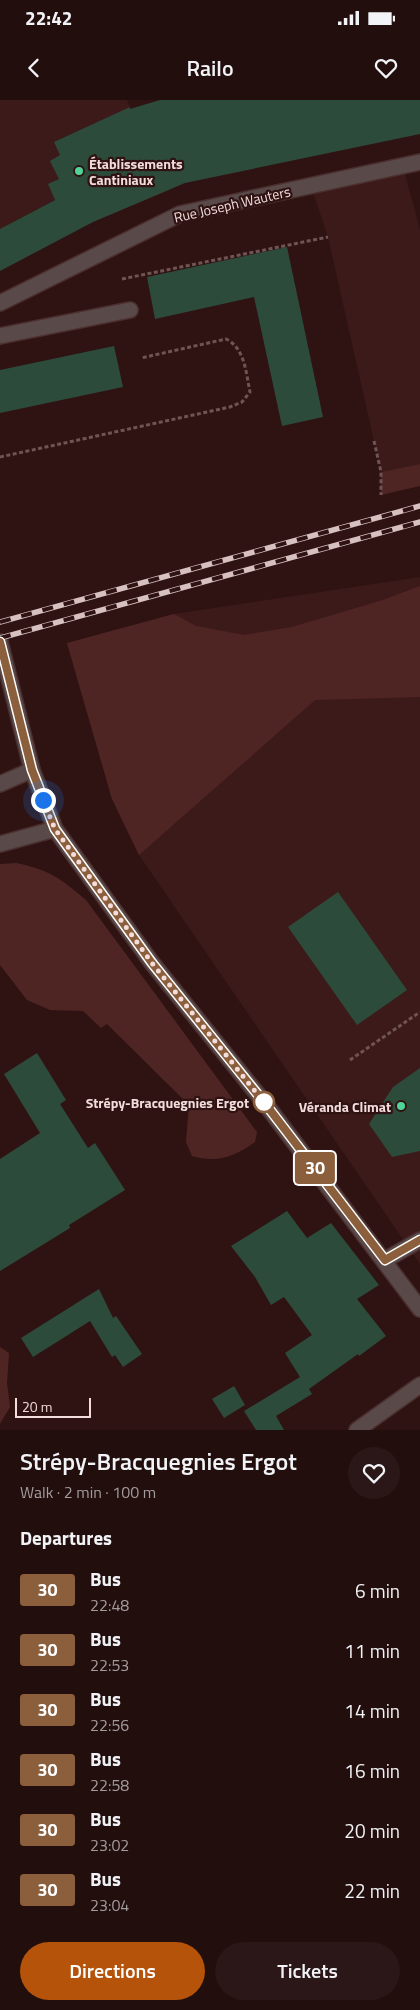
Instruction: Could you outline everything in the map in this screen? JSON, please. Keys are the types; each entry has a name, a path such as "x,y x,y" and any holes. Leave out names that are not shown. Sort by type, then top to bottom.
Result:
{"street":[{"name":"Rue Joseph Wauters","path":"0,303 180,214 420,162"},
{"path":"0,336 130,310"},
{"path":"0,642 32,770 55,829 152,963 267,1106 420,1308"},
{"path":"0,784 32,770"},
{"path":"0,844 55,829"},
{"path":"385,1260 420,1240"},
{"path":"357,1430 420,1385"}],"path":[{"path":"122,279 328,237"},
{"path":"0,457 230,407 242,402 250,392 242,357 236,344 226,339 141,358"},
{"path":"374,441 381,472 381,495"},
{"path":"350,1060 420,1012"}],"shaded area":[{"name":"Établissements Cantiniaux","path":"0,100 127,100 141,137 152,154 167,191 93,222 77,188 11,223 0,271"},
{"path":"403,166 420,230 420,464 381,472 328,237 311,186"},
{"path":"420,464 420,486 381,495 381,472"},
{"path":"420,577 420,1264 139,855 112,799 67,643 174,614"},
{"path":"420,586 420,697 315,700 139,855 112,799 67,643 174,614 196,626 244,635 292,627 383,600"},
{"path":"16,863 54,876 86,900 257,1132 255,1142 240,1152 217,1159 192,1156 186,1142 189,1105 107,1024 101,1028 83,1011 50,1010 27,1000 0,965 0,864"},
{"path":"0,1347 9,1353 7,1383 10,1407 0,1424"}],"building":[{"path":"160,100 420,100 420,134 185,183 93,222 0,271 0,229 55,200 48,184 59,179 50,161 60,155 54,142 130,107 130,109"},
{"path":"287,247 323,417 282,426 254,297 155,319 147,277"},
{"path":"114,346 123,387 0,413 0,370"},
{"path":"338,892 407,990 357,1025 288,927"},
{"path":"37,1053 66,1100 60,1104 88,1148 95,1143 125,1190 69,1225 70,1228 0,1271 0,1159 40,1133 4,1074"},
{"name":"Véranda Climat","path":"420,1068 420,1151 392,1157 369,1124 393,1087"},
{"path":"287,1211 307,1238 331,1223 379,1285 357,1299 386,1336 309,1389 312,1394 276,1416 284,1430 256,1430 244,1411 300,1377 285,1353 312,1335 284,1297 271,1305 255,1277 231,1246"},
{"path":"99,1289 113,1318 116,1316 142,1354 123,1367 115,1355 112,1357 90,1321 33,1357 21,1338"},
{"path":"234,1386 245,1405 224,1418 212,1399"}],"railway":[{"path":"0,622 420,506"},
{"path":"0,638 420,522"}],"bus line":[{"name":"30","path":"0,642 32,770 55,829 152,963 267,1106 385,1260 420,1240"}],"place":[{"name":"Établissements Cantiniaux","path":"79,171"},
{"name":"Strépy-Bracquegnies Ergot","path":"264,1102"},
{"name":"Véranda Climat","path":"401,1106"}],"route":[{"path":"43,800 55,829 152,963 267,1106 264,1102"}]}
